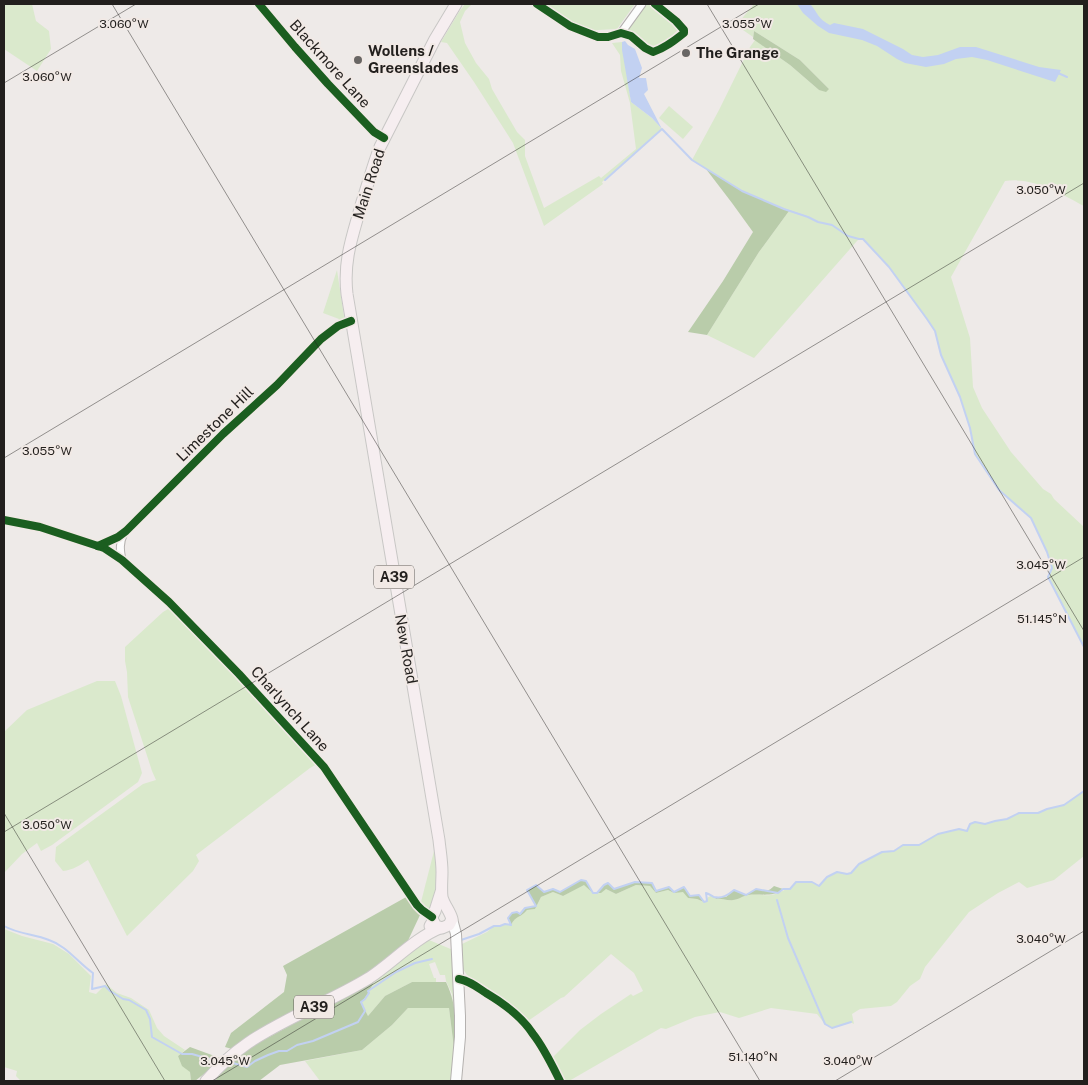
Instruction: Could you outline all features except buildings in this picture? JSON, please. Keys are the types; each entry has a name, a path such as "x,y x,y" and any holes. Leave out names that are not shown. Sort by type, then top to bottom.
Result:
{"main road":[{"name":"Main Road","path":"351,321 346,283 347,258 374,164 384,138 431,46 456,4"},
{"name":"New Road","path":"351,321 439,840 442,872 437,921"},
{"name":"New Road","path":"441,889 443,900 450,915"},
{"name":"A39","path":"206,1081 229,1058 249,1042 277,1025 367,979 388,965 425,936 437,921 442,909 450,915 449,925 437,921"},
{"path":"450,915 455,929 458,979 460,1037 456,1081"},
{"path":"437,921 456,940"}],"street":[{"name":"Blackmore Lane","path":"260,4 328,84 374,132 384,138"},
{"path":"537,4 570,26 598,37 608,37 620,33 631,36 653,52 669,45 684,33 684,30 676,21 656,4"},
{"path":"620,33 642,4"},
{"name":"Limestone Hill","path":"98,546 118,537 126,531 223,434 277,385 321,339 338,326 351,321"},
{"name":"Charlynch Lane","path":"4,520 40,527 110,551 169,602 239,674 316,758 333,780 417,905 437,921"},
{"path":"122,560 120,541 126,531"},
{"path":"458,979 466,980 490,996 527,1026 547,1056 560,1081"}],"green space":[{"path":"4,4 32,4 36,21 49,31 51,49 37,71 4,49"},
{"path":"465,4 472,4 465,11 460,22 465,43 476,63 489,79 492,89 517,132 525,140 525,156 544,208 599,176 601,178 636,149 630,103 621,71 620,55 612,43 622,42 631,102 652,118 662,129 602,182 603,184 544,226 513,143 447,43 441,42"},
{"path":"537,4 635,4 617,29 587,32"},
{"path":"646,4 651,4 678,30 662,45 652,49 626,29 636,14"},
{"path":"754,4 1084,4 1084,206 1046,187 1026,181 1005,181 951,277 970,338 973,387 982,408 1011,452 1043,489 1051,494 1084,527 1084,647 1048,577 1052,568 1047,552 1031,518 999,490 975,454 970,428 960,397 941,355 935,331 889,267 863,239 857,241 754,358 707,335 759,252 789,211 742,191 692,160 755,40 790,65 819,90 829,89 800,60 754,31 753,37 733,23 735,19 739,22"},
{"path":"754,31 800,60 829,89 826,92 819,90 790,65 753,39"},
{"path":"669,106 693,127 683,139 659,118"},
{"path":"706,169 742,191 789,211 759,252 707,335 688,332 723,281 753,232"},
{"path":"337,270 344,316 341,322 338,321 339,319 323,313"},
{"path":"168,609 173,610 317,764 196,855 199,861 193,871 127,936 88,860 63,871 55,861 56,847 143,784 156,780 128,697 125,647"},
{"path":"97,681 115,681 121,696 142,773 138,782 52,845 41,851 37,843 22,854 4,873 4,732 27,710"},
{"path":"1084,791 1084,856 1054,880 1027,888 1019,882 969,912 925,967 920,979 910,986 897,1002 891,1006 860,1009 852,1014 854,1024 850,1022 832,1028 825,1024 817,1014 771,1008 739,1018 720,1012 695,1017 666,1029 661,1028 569,1081 564,1081 553,1057 580,1030 601,1014 631,994 633,996 643,991 634,973 611,954 564,997 528,1021 487,987 467,975 463,969 462,944 487,932 494,926 511,925 527,910 535,909 541,897 553,892 563,896 584,884 594,892 606,889 616,894 636,885 650,886 656,893 668,890 674,893 683,891 688,898 704,902 712,895 717,899 730,900 750,894 774,894 790,889 796,882 813,883 819,886 827,877 837,872 851,873 859,864 882,852 894,851 903,845 919,845 938,834 959,829 967,831 970,824 975,822 985,824 1007,819 1019,813 1038,813 1064,805"},
{"path":"434,851 437,868 436,895 429,910 421,902"},
{"path":"581,880 586,881 593,893 584,885 563,896 553,892 541,897 535,909 527,910 511,925 508,918 512,913 517,912 520,914 525,908 536,906 527,890 536,885 544,892 553,889 560,892"},
{"path":"635,882 652,883 656,891 669,887 674,892 684,887 690,896 699,895 704,902 688,898 683,892 674,893 668,890 656,893 650,886 636,885 616,894 606,889 601,893 597,893 608,883 614,889"},
{"path":"774,886 783,889 775,893 748,895 735,900 716,899 715,897 726,897 734,890 746,895 756,889 766,891"},
{"path":"408,896 420,915 405,947 347,986 232,1049 225,1047 231,1033 284,992 287,975 283,966"},
{"path":"4,929 53,944 69,954 91,976 89,992 96,994 106,984 117,993 131,998 149,1010 157,1028 164,1036 185,1050 178,1056 190,1072 191,1081 21,1081 16,1076 17,1071 4,1067"},
{"path":"429,940 453,950 457,991 454,1009 452,994 445,975 440,975 435,962 429,964 436,982 412,982 385,996 368,1016 361,1002 374,983 395,964"},
{"path":"374,982 361,1002 368,1016 385,996 412,982 446,982 450,990 455,1014 454,1048 449,1008 408,1008 392,1025 362,1050 280,1065 259,1081 215,1081 222,1071 245,1050"},
{"path":"408,1008 449,1008 454,1048 453,1081 320,1081 305,1061 362,1050 392,1025"},
{"path":"190,1047 220,1058 195,1081 191,1081 190,1072 182,1066 178,1056"}],"water":[{"path":"797,4 810,4 820,18 830,25 834,23 863,29 912,55 923,57 938,55 960,47 976,47 1039,67 1061,70 1055,82 972,57 926,67 905,63 877,46 862,40 829,33 803,13"},
{"path":"625,41 635,49 642,68 639,78 646,78 648,90 644,94 662,129 652,118 631,102 622,50 622,42"}],"waterway":[{"path":"1058,73 1067,77"},
{"path":"605,180 662,129 692,160 742,191 818,222 832,225 848,236 863,239 889,267 935,331 941,355 960,397 970,428 975,454 999,490 1031,518 1047,552 1052,568 1048,577 1084,647"},
{"path":"461,940 479,934 494,926 511,925 508,918 512,913 517,912 520,914 525,908 536,906 527,890 536,885 544,892 553,889 560,892 581,880 586,881 593,893 597,893 608,883 614,889 635,882 652,883 656,891 669,887 674,892 684,887 690,896 699,895 704,902 707,901 706,893 714,897 725,896 734,890 746,895 756,889 778,893 783,889 790,889 796,882 812,882 819,886 827,877 837,872 851,873 859,864 882,852 894,851 903,845 919,845 938,834 959,829 967,831 970,824 975,822 985,824 1007,819 1019,813 1038,813 1064,805 1084,791"},
{"path":"777,900 788,938 825,1024 832,1028 851,1022"},
{"path":"4,926 15,931 38,936 61,946 93,973 92,989 105,986 123,999 129,1000 146,1010 150,1019 152,1037 182,1054 192,1054 213,1060"},
{"path":"233,1063 247,1067 268,1055 279,1051 287,1051 297,1045 313,1041 358,1022 365,1011 361,1002 369,993 368,991 396,972 415,963 432,959"}],"cycle path":[{"path":"259,4 328,84 374,132 384,138"},
{"path":"537,4 570,26 598,37 608,37 621,33 631,36 653,52 684,33 684,30 676,21 655,4"},
{"path":"98,546 118,537 126,531 223,434 277,385 321,339 338,326 351,321"},
{"path":"4,520 40,527 104,548 122,560 169,602 239,674 324,767 417,905 432,917"},
{"path":"459,979 473,984 499,1001 529,1028 541,1045 560,1081"}],"place":[{"name":"The Grange","path":"686,53"},
{"name":"Wollens / Greenslades","path":"358,60"}]}
